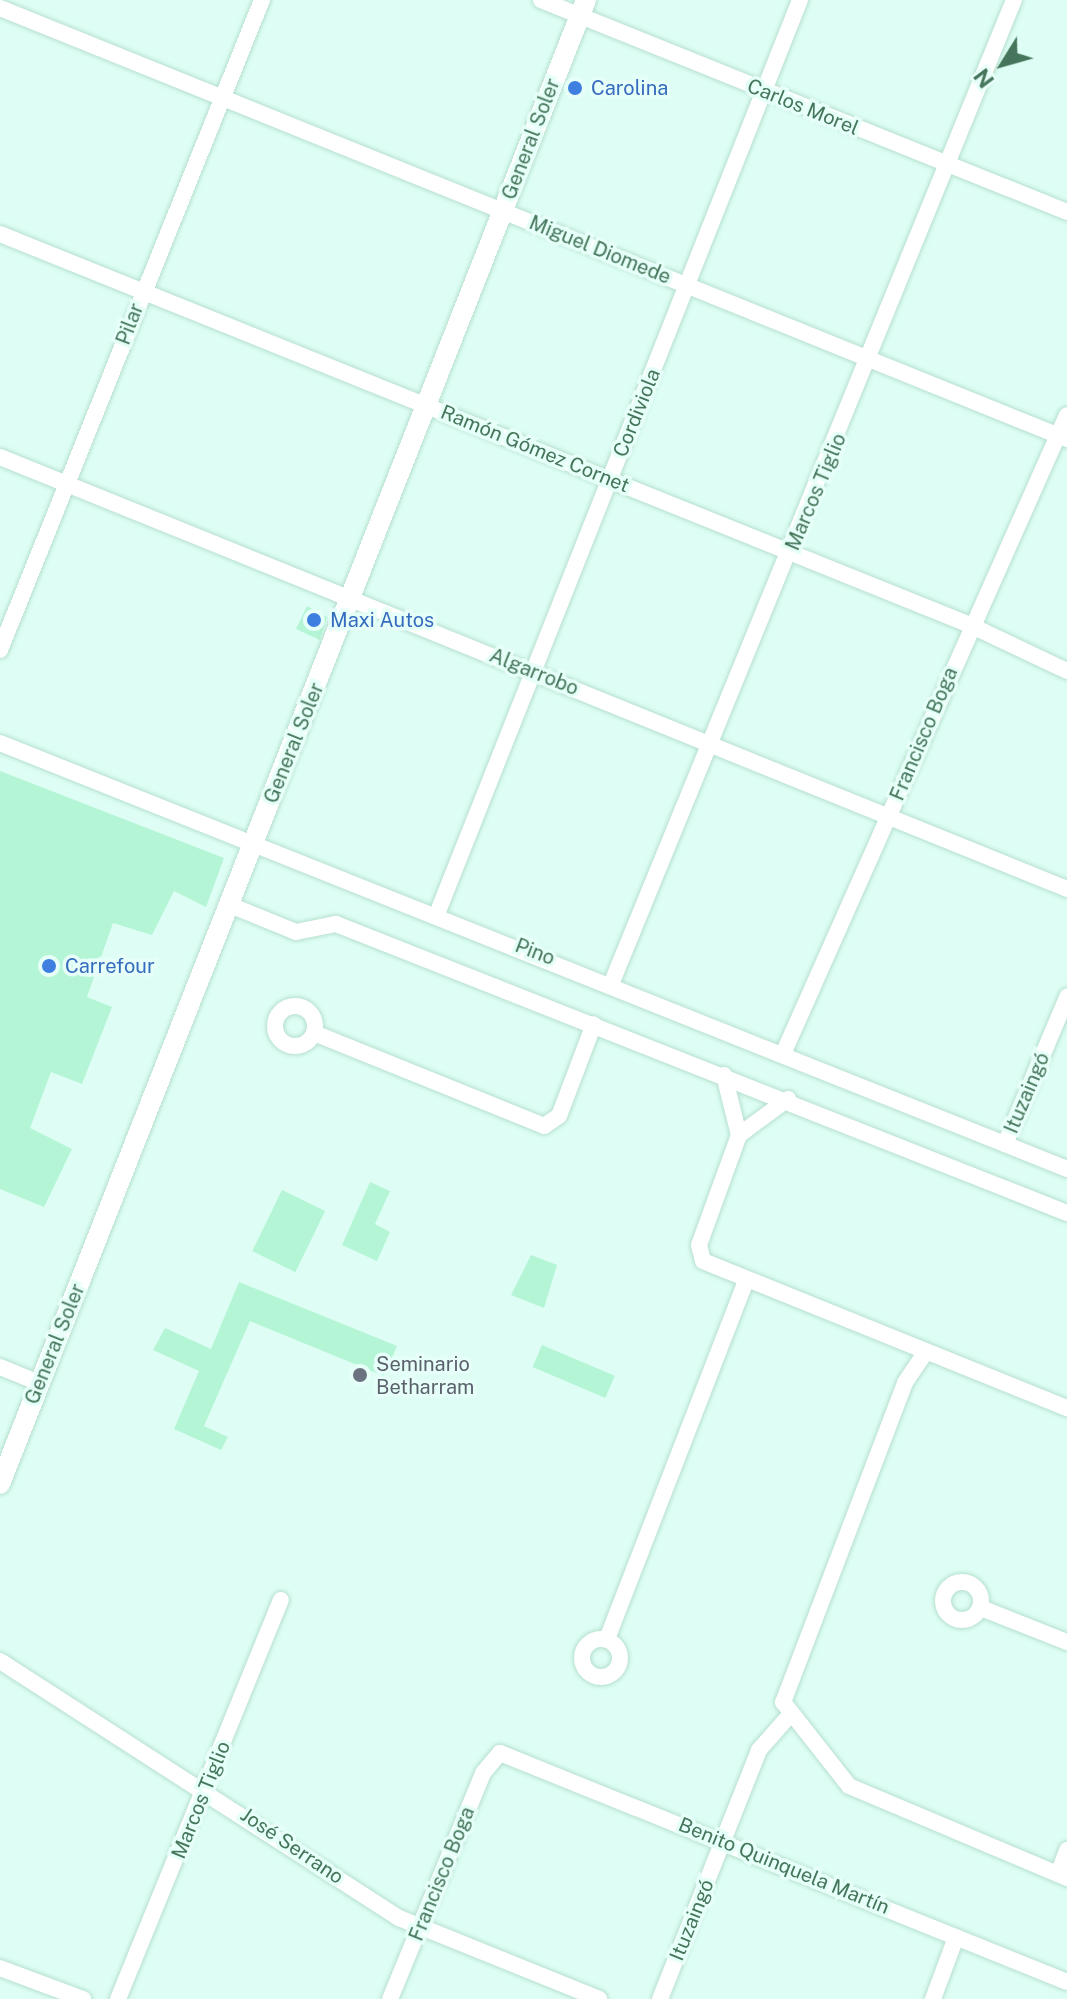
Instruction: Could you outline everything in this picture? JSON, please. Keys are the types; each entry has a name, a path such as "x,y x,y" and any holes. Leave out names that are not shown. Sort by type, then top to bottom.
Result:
{"street":[{"name":"Pilar","path":"0,650 220,97 262,0"},
{"name":"Carlos Morel","path":"541,0 582,8 765,91 1067,212"},
{"name":"Cordiviola","path":"437,914 536,673 800,0"},
{"name":"Marcos Tiglio","path":"612,982 709,743 873,359 1014,0"},
{"name":"Miguel Diomede","path":"0,8 1062,437"},
{"name":"General Soler","path":"0,1484 353,598 582,8"},
{"name":"Ramón Gómez Cornet","path":"0,234 970,625 1067,671"},
{"name":"Francisco Boga","path":"783,1054 890,815 970,625 1062,437 1067,415"},
{"name":"Algarrobo","path":"0,457 1067,889"},
{"name":"Pino","path":"0,743 612,982 1067,1169"},
{"path":"230,905 296,932 336,924 788,1099 1067,1213"},
{"name":"Ituzaingó","path":"1005,1144 1067,997"},
{"path":"314,1033 544,1126 559,1116 594,1024"},
{"path":"724,1075 739,1135 699,1251 703,1261 746,1281 1067,1408"},
{"path":"739,1135 788,1099"},
{"path":"607,1639 746,1281"},
{"path":"925,1353 905,1383 784,1688 789,1716 864,1795 1062,1876 1067,1850"},
{"path":"0,1367 39,1383"},
{"name":"Marcos Tiglio","path":"118,1999 281,1600"},
{"path":"981,1608 1067,1642"},
{"name":"José Serrano","path":"0,1661 206,1789 420,1928 599,1999"},
{"name":"Ituzaingó","path":"660,1999 766,1734 789,1716"},
{"name":"Francisco Boga","path":"390,1999 483,1773 500,1753"},
{"name":"Benito Quinquela Martín","path":"500,1753 1067,1982"},
{"path":"933,1999 956,1937"},
{"path":"0,1968 83,1999"}],"building":[{"name":"Maxi Autos","path":"307,606 327,617 320,640 296,629"},
{"name":"Carrefour","path":"0,771 224,858 206,907 174,891 152,935 113,923 87,997 112,1007 82,1084 51,1072 30,1128 72,1149 44,1207 0,1189"},
{"path":"370,1182 390,1191 375,1224 390,1232 377,1261 342,1245"},
{"path":"282,1190 325,1211 295,1272 252,1251"},
{"path":"531,1255 557,1265 544,1308 511,1295"},
{"path":"239,1282 397,1346 384,1376 250,1321 204,1426 228,1437 221,1450 174,1429 199,1371 153,1350 165,1328 211,1349"},
{"path":"542,1345 615,1376 605,1398 533,1367"}],"place":[{"name":"Carolina","path":"575,88"},
{"name":"Maxi Autos","path":"314,620"},
{"name":"Carrefour","path":"49,966"},
{"name":"Seminario Betharram","path":"360,1375"}]}
